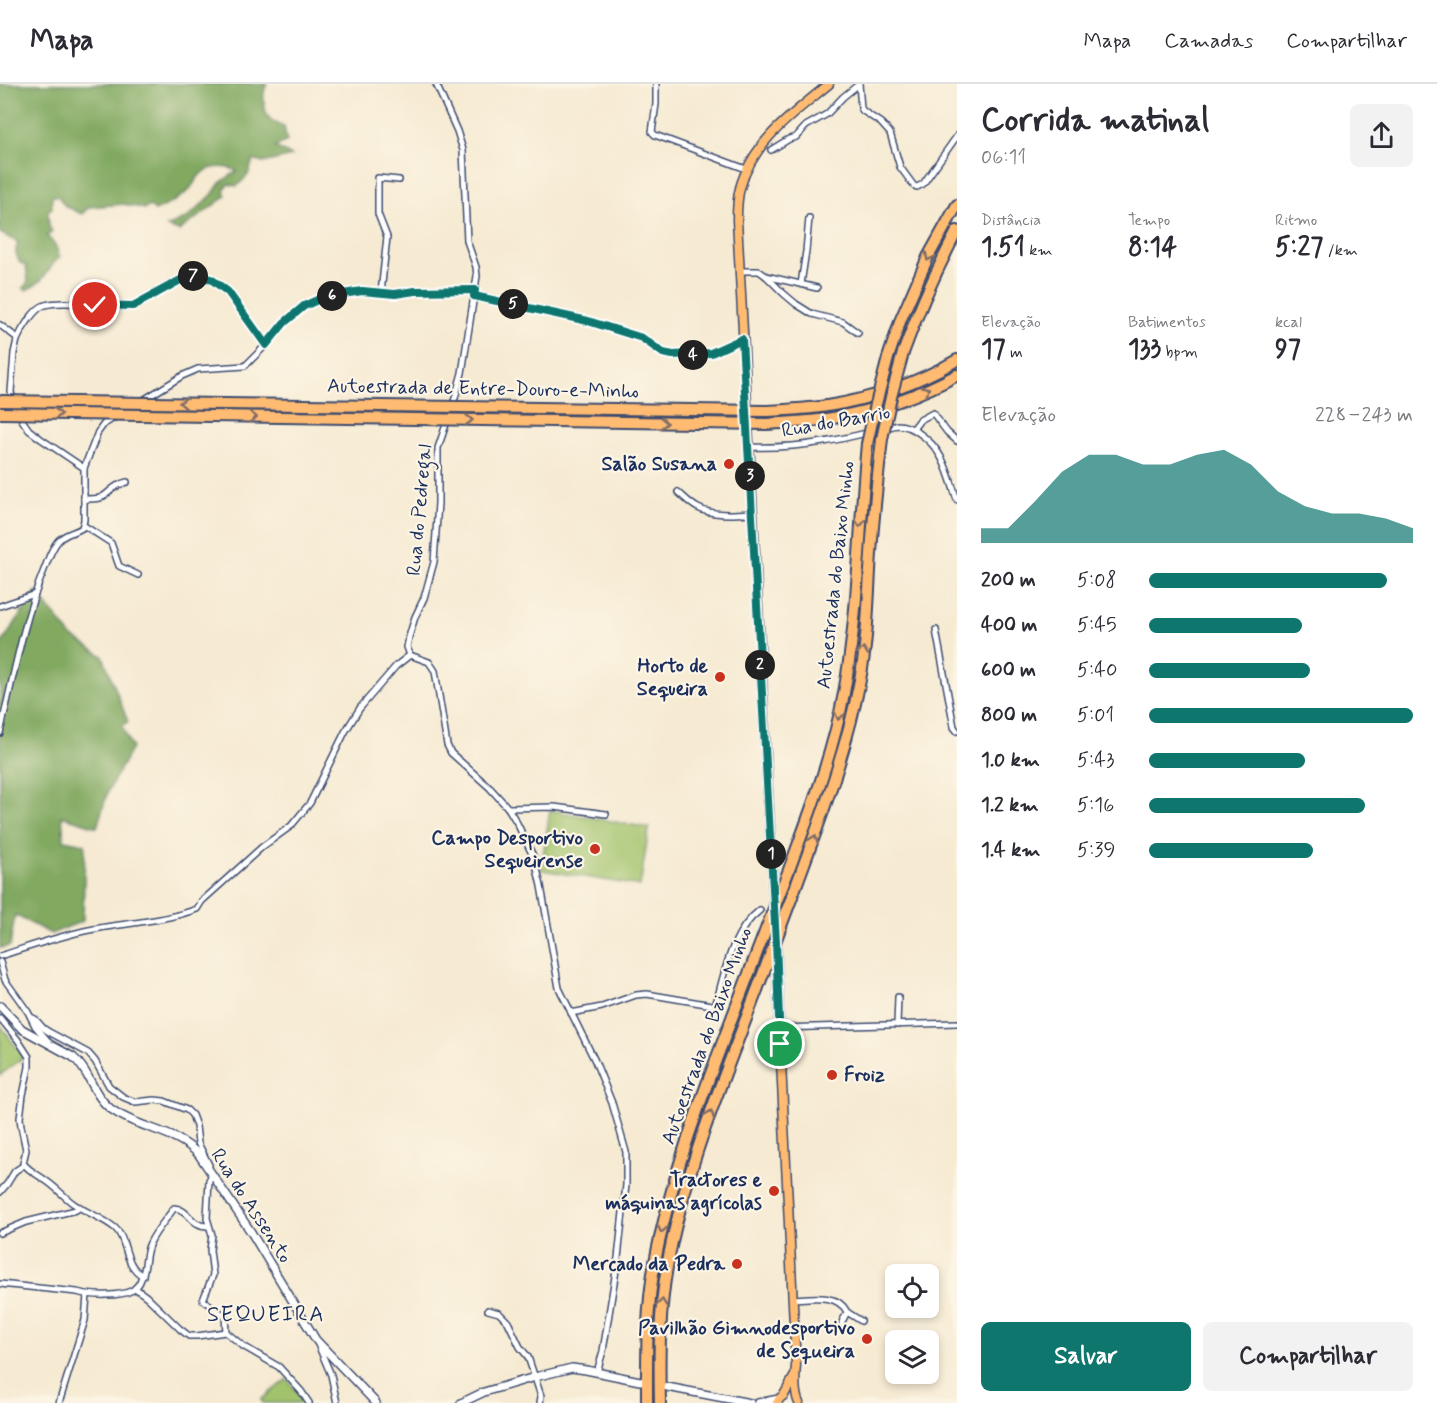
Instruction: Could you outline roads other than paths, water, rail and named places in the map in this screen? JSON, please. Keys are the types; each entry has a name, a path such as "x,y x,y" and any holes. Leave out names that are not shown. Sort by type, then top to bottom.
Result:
{"highway":[{"name":"Autoestrada do Baixo Minho","path":"647,1403 648,1314 655,1264 668,1202 687,1140 821,783 844,693 854,621 867,444 888,358 901,319 928,257 957,205"},
{"name":"Autoestrada do Baixo Minho","path":"660,1403 661,1314 667,1266 681,1203 699,1143 832,788 848,734 860,678 868,608 875,498 882,439 891,397 903,353 918,312 957,231"},
{"name":"Autoestrada de Entre-Douro-e-Minho","path":"0,400 767,411 826,406 867,397 908,384 957,360"},
{"name":"Autoestrada de Entre-Douro-e-Minho","path":"0,413 767,424 832,418 864,411 904,399 957,375"}],"main road":[{"path":"780,1399 794,1377 796,1365 737,220 738,201 746,169 764,142 829,84"},
{"path":"794,1377 797,1400"},
{"path":"780,1399 791,1395 797,1400"}],"street":[{"name":"Rua do Pedregal","path":"410,655 409,637 424,598 434,562 438,503 438,448 462,373 476,267 467,241 463,150 457,131 435,84"},
{"path":"656,84 656,104 652,128 655,135 746,169"},
{"path":"771,150 796,137 807,126 827,114 859,84"},
{"path":"859,84 861,108 890,133 900,166 914,186 923,184 957,136"},
{"path":"381,293 387,237 378,214 378,178 399,180"},
{"path":"801,284 809,218"},
{"path":"739,271 759,271 796,304 812,314 843,322 858,333"},
{"path":"84,468 29,430 16,410 11,392 17,340 35,312 43,306 67,303 133,306 186,277 196,275 211,279 228,292 266,345"},
{"path":"766,276 817,288"},
{"path":"0,734 35,594 53,548 64,535 80,530 83,525 84,468 93,442 104,424 192,371 245,366 284,323 304,306 324,297 362,291 395,294 415,291 474,293 588,321 642,338 663,353 673,355 711,353 742,339"},
{"path":"0,325 17,340"},
{"path":"913,429 920,420 933,413 957,441"},
{"name":"Rua do Barrio","path":"749,447 798,446 849,438 897,425 905,425 926,438 938,449 957,500"},
{"path":"84,499 104,496 114,486 127,482"},
{"path":"678,492 703,510 730,514 752,513"},
{"path":"83,525 111,543 118,566 138,575"},
{"path":"0,606 35,594"},
{"path":"936,630 954,727 957,731"},
{"path":"0,956 88,930 171,917 197,909 202,901 262,847 291,826 310,803 345,732 360,708 396,666 410,655 429,662 435,671 447,745 451,753 490,788 508,808 518,823 535,860 559,988 595,1060 612,1103 626,1152 626,1185 618,1258 603,1351 597,1372"},
{"path":"508,808 554,807 606,814"},
{"path":"571,1013 647,994 715,1005 733,945 744,926 760,910"},
{"path":"0,962 5,980 35,1026 51,1045"},
{"path":"897,997 897,1025"},
{"name":"Rua do Assento","path":"0,1006 22,1029 80,1062 103,1102 111,1109 192,1147 250,1232 316,1340 376,1403"},
{"path":"31,1017 49,1032 88,1053 109,1086 123,1097 135,1102 164,1101 187,1110 192,1115 198,1143 210,1166 211,1174 207,1218 212,1235 210,1250 213,1275 203,1300 225,1316 226,1332 243,1346 279,1367 309,1403"},
{"path":"0,1018 29,1057 20,1118 26,1150 24,1165 57,1188 74,1204 115,1228 121,1235 132,1266 143,1276"},
{"path":"779,1028 957,1023"},
{"path":"0,1192 15,1171 24,1165"},
{"path":"0,1233 26,1222 80,1208"},
{"path":"0,1284 87,1295 121,1294 135,1288 143,1276 149,1245 174,1208 183,1210 197,1224 209,1226"},
{"path":"135,1288 189,1336 226,1332"},
{"path":"59,1403 85,1320 87,1295"},
{"path":"793,1299 827,1298 842,1305 861,1322"},
{"path":"488,1311 499,1313 508,1322 520,1347 528,1357 541,1396 540,1403"},
{"path":"842,1330 842,1322 848,1312"},
{"path":"316,1340 331,1375 337,1403"},
{"path":"331,1375 332,1370 339,1364"},
{"path":"461,1403 484,1392 573,1368 640,1381"},
{"path":"667,1387 750,1403"},
{"path":"758,1403 780,1399"}],"place":[{"name":"Salão Susana","path":"729,464"},
{"name":"Horto de Sequeira","path":"720,677"},
{"name":"Campo Desportivo Sequeirense","path":"595,849"},
{"name":"Froiz","path":"832,1075"},
{"name":"Tractores e máquinas agrícolas","path":"774,1191"},
{"name":"Mercado da Pedra","path":"737,1264"},
{"name":"Pavilhão Gimnodesportivo de Sequeira","path":"867,1339"}],"district":[{"name":"SEQUEIRA","path":"266,1315"}]}
